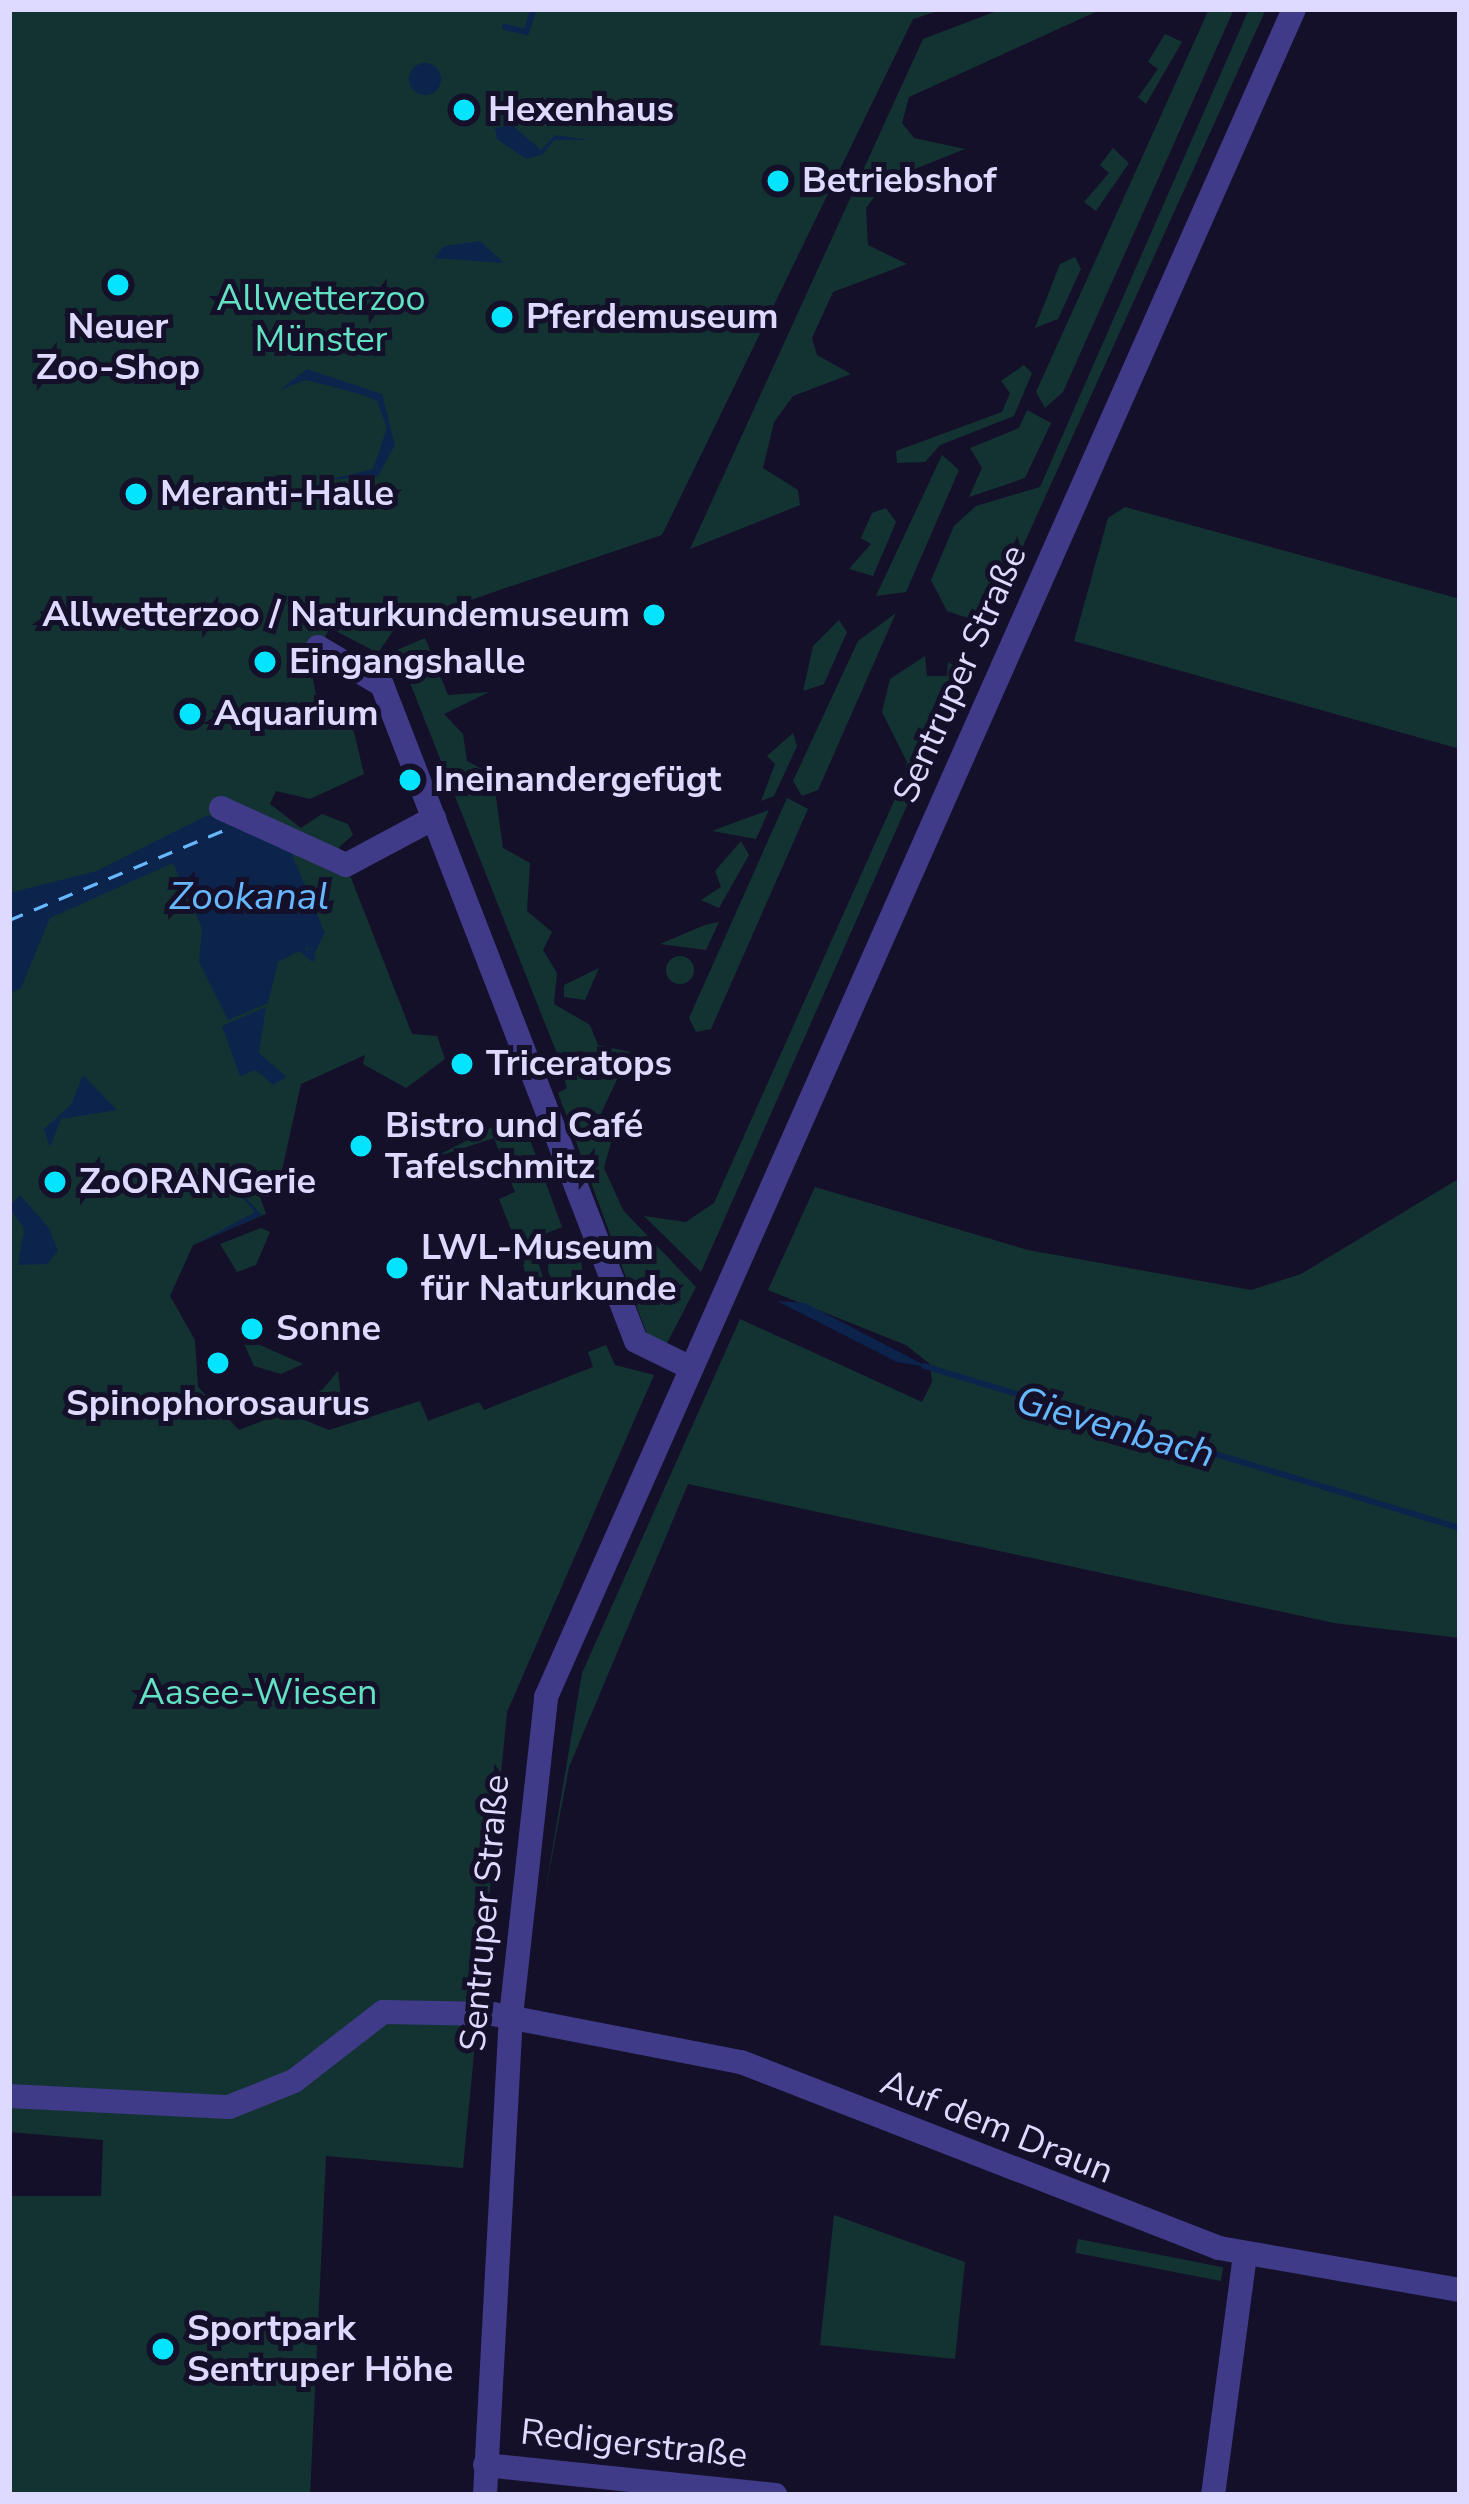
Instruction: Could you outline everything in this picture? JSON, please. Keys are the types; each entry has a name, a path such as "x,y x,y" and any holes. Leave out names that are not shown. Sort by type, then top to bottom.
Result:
{"street":[{"name":"Sentruper Straße","path":"485,2495 511,2016 546,1697 1294,9"},
{"path":"318,647 382,685 636,1341 689,1366"},
{"path":"221,808 346,866 434,818"},
{"name":"Auf dem Draun","path":"9,2096 229,2107 294,2081 383,2012 511,2016 741,2062 1101,2210 1245,2255 1460,2290"},
{"path":"1213,2495 1245,2255"},
{"name":"Redigerstraße","path":"485,2464 775,2495"}],"green space":[{"path":"9,9 945,9 913,19 662,535 397,625 378,653 330,628 310,664 316,695 349,712 364,774 310,799 276,791 270,804 301,828 322,814 348,824 353,835 339,847 412,1034 437,1036 445,1059 406,1088 363,1064 365,1055 301,1084 281,1175 255,1183 266,1214 193,1245 170,1296 195,1340 198,1387 239,1430 285,1412 329,1430 420,1401 428,1421 479,1402 484,1410 593,1367 588,1352 606,1345 615,1365 654,1375 507,1712 463,2168 326,2156 310,2495 9,2495 9,2196 101,2196 103,2140 9,2132"},
{"path":"1002,9 1102,9 909,97 902,123 914,138 965,149 887,180 866,208 868,245 907,264 833,292 812,338 817,355 851,374 793,396 774,422 763,468 798,490 800,505 690,549 923,39"},
{"path":"1209,9 1234,9 1063,392 1045,408 1036,392"},
{"path":"1249,9 1266,9 994,610 980,622 947,611 931,580 954,526 976,506 1040,487"},
{"path":"1165,34 1182,42 1146,104 1138,97 1158,69 1148,62"},
{"path":"1113,148 1129,163 1096,211 1084,202 1109,173 1100,165"},
{"path":"1075,257 1081,269 1058,319 1035,328 1060,264"},
{"path":"1024,365 1032,373 1014,416 940,445 925,462 897,463 896,451 1002,412 1010,393 1001,381"},
{"path":"1027,410 1051,423 1025,478 969,497 982,468 970,448 1019,428"},
{"path":"942,455 959,470 906,592 876,596"},
{"path":"1125,507 1460,599 1460,749 1074,641 1108,518"},
{"path":"886,508 896,522 873,576 849,569 871,544 861,538 872,513"},
{"path":"896,613 818,790 802,796 793,781 858,641"},
{"path":"839,620 847,632 824,684 803,691 813,646"},
{"path":"425,638 448,695 489,692 444,714 463,734 467,761 493,775 503,848 530,863 527,911 552,932 543,950 557,973 554,1004 590,1025 598,1045 630,1052 595,1126 612,1139 604,1168 623,1210 696,1287 665,1347 648,1337 558,1093 567,1088 558,1056 397,650"},
{"path":"925,656 927,676 947,676 948,662 965,674 701,1272 644,1216 686,1222 714,1203 903,781 907,762 882,712 890,679"},
{"path":"793,733 797,746 774,796 761,801 775,764 767,756"},
{"path":"787,798 808,809 711,1029 696,1032 689,1018"},
{"path":"769,810 756,839 712,831"},
{"path":"741,841 749,855 719,908 701,900 721,887 715,871"},
{"path":"719,922 706,950 660,944 705,925"},
{"path":"680,956 690,960 694,970 690,980 680,984 670,980 666,970 670,960"},
{"path":"599,968 585,1000 564,997 564,985"},
{"path":"506,1120 526,1129 562,1227 517,1245 499,1199 515,1192 494,1138 433,1158"},
{"path":"1460,1178 1460,1638 1334,1623 688,1484 569,1767 545,1893 582,1673 740,1319 922,1402 932,1382 930,1364 906,1345 768,1290 815,1187 1028,1250 1251,1290 1301,1274"},
{"path":"261,1228 270,1232 256,1265 237,1272 220,1244"},
{"path":"565,1251 577,1256 582,1268 577,1280 565,1285 553,1280 548,1268 553,1256"},
{"path":"534,1252 550,1296 530,1305 522,1256"},
{"path":"242,1339 303,1364 281,1374 254,1366"},
{"path":"338,1371 342,1409 302,1403 323,1389"},
{"path":"834,2215 965,2262 955,2359 820,2345"},
{"path":"1078,2239 1223,2267 1221,2281 1075,2253"}],"water":[{"path":"425,63 436,68 441,79 436,90 425,95 414,90 409,79 414,68"},
{"path":"512,125 541,150 555,135 589,140 554,140 542,155 526,159 497,139 495,128"},
{"path":"480,241 504,263 434,258 444,246"},
{"path":"307,369 382,394 395,445 378,476 328,480 373,469 387,428 377,401 360,394 306,380 280,390"},
{"name":"Zookanal","path":"208,815 291,852 325,933 312,958 307,947 278,962 268,1003 228,1020 199,962 202,928 173,863 50,918 21,988 9,994 9,893 97,871"},
{"path":"266,1007 259,1053 287,1077 273,1085 256,1070 240,1076 222,1026"},
{"path":"83,1075 117,1110 61,1119 50,1147 44,1129 71,1105"},
{"path":"251,1182 246,1198 262,1215 198,1243 255,1212 240,1195"},
{"path":"20,1195 49,1228 58,1251 47,1264 18,1265 24,1229 9,1207"},
{"path":"777,1301 805,1303 928,1367 897,1362"}],"waterway":[{"path":"505,27 526,32 534,9"},
{"path":"296,945 312,958"},
{"name":"Gievenbach","path":"924,1366 1460,1528"}],"ferry route":[{"path":"9,920 231,827"}],"place":[{"name":"Hexenhaus","path":"464,110"},
{"name":"Betriebshof","path":"778,181"},
{"name":"Neuer Zoo-Shop","path":"118,285"},
{"name":"Pferdemuseum","path":"502,317"},
{"name":"Meranti-Halle","path":"136,494"},
{"name":"Allwetterzoo / Naturkundemuseum","path":"654,615"},
{"name":"Eingangshalle","path":"265,662"},
{"name":"Aquarium","path":"190,714"},
{"name":"Ineinandergefügt","path":"410,780"},
{"name":"Triceratops","path":"462,1064"},
{"name":"Bistro und Café Tafelschmitz","path":"361,1146"},
{"name":"ZoORANGerie","path":"55,1182"},
{"name":"LWL-Museum für Naturkunde","path":"397,1268"},
{"name":"Sonne","path":"252,1329"},
{"name":"Spinophorosaurus","path":"218,1363"},
{"name":"Sportpark Sentruper Höhe","path":"163,2349"}],"park label":[{"name":"Allwetterzoo Münster","path":"321,318"},
{"name":"Aasee-Wiesen","path":"258,1693"}]}
